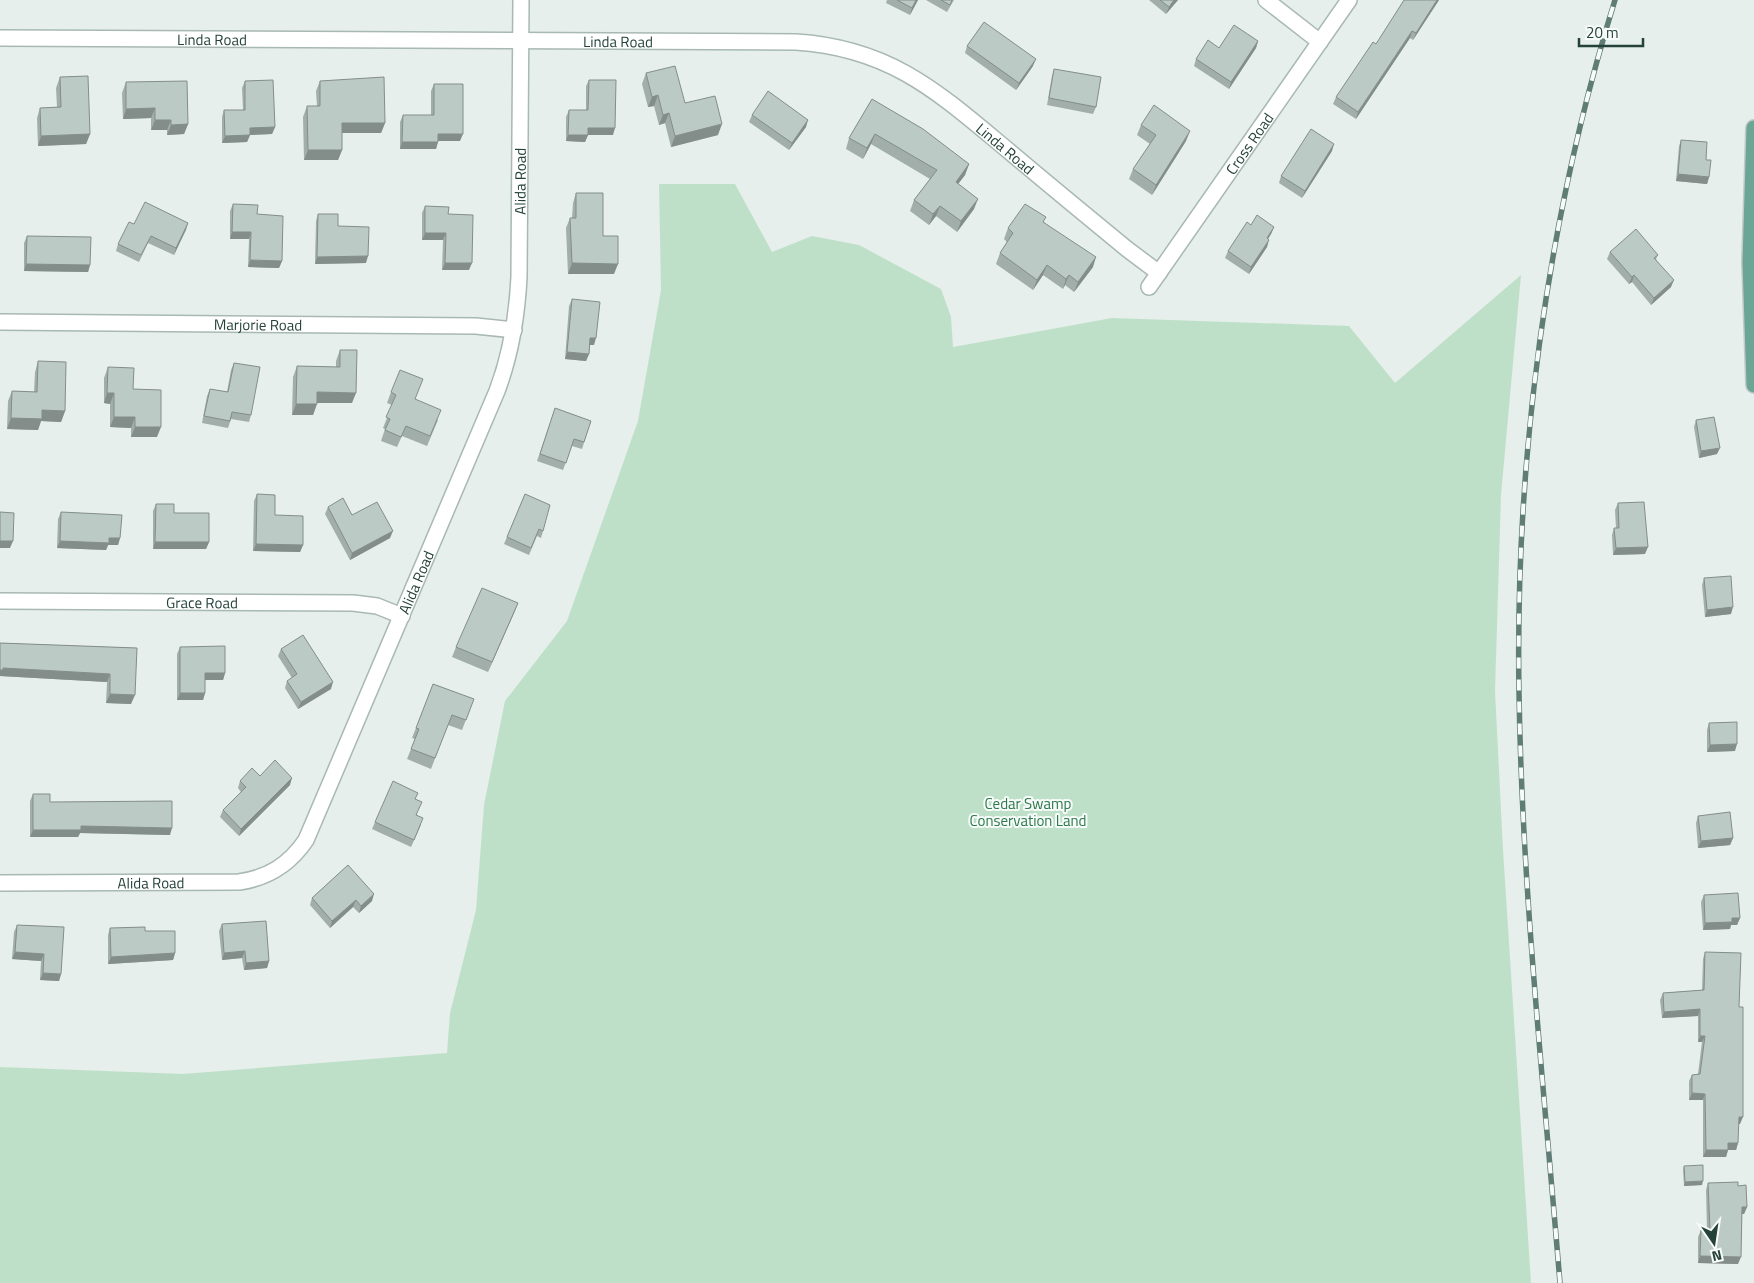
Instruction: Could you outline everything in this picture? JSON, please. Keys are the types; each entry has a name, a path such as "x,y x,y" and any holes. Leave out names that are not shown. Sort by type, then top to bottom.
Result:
{"main road":[{"path":"1754,128 1750,262 1754,385"}],"street":[{"name":"Alida Road","path":"0,883 228,884 262,877 282,867 299,850 312,830 497,391 507,361 514,330 519,277 521,0"},
{"path":"1266,0 1320,42"},
{"name":"Cross Road","path":"1149,287 1349,0"},
{"name":"Linda Road","path":"0,38 796,42 830,46 864,53 909,74 939,93 1127,249 1159,273"},
{"name":"Marjorie Road","path":"0,322 476,326 514,330"},
{"name":"Grace Road","path":"0,601 353,602 377,606 402,616"}],"green space":[{"name":"Cedar Swamp Conservation Land","path":"659,184 735,184 772,252 812,236 859,245 941,289 951,317 953,347 1112,318 1349,326 1395,383 1521,275 1501,495 1495,691 1503,850 1531,1283 0,1283 0,1067 183,1074 447,1053 450,1013 476,910 484,805 505,701 567,621 638,421 661,290"}],"building":[{"path":"897,0 916,0 912,8"},
{"path":"941,0 952,0 950,5"},
{"path":"1160,0 1174,0 1169,7"},
{"path":"1404,0 1437,0 1416,33 1412,31 1358,112 1336,97 1373,42 1376,44"},
{"path":"984,22 1036,59 1019,83 967,46"},
{"path":"1234,25 1258,41 1231,82 1196,59 1208,40 1219,48"},
{"path":"675,66 685,103 715,96 722,124 675,136 669,113 663,115 658,95 652,97 646,73"},
{"path":"1054,69 1101,77 1096,107 1049,98"},
{"path":"88,76 90,134 41,136 40,108 61,107 60,77"},
{"path":"384,77 385,123 342,123 342,150 308,150 307,106 320,106 320,81"},
{"path":"273,80 275,127 250,128 250,135 225,136 224,110 245,110 245,81"},
{"path":"589,80 616,80 615,128 588,128 588,135 568,135 569,110 588,110"},
{"path":"187,81 188,124 171,125 171,120 155,120 155,108 126,109 126,82"},
{"path":"434,84 463,84 463,134 438,134 438,142 402,142 403,115 434,115"},
{"path":"768,91 808,120 792,143 752,115"},
{"path":"872,99 923,129 969,164 956,182 978,199 961,221 940,206 933,214 914,200 937,170 875,134 867,148 849,138"},
{"path":"1154,105 1190,131 1156,185 1133,169 1156,135 1141,125"},
{"path":"1311,129 1334,144 1305,191 1281,176"},
{"path":"1681,140 1707,142 1706,160 1711,160 1709,177 1678,174"},
{"path":"576,193 603,193 603,236 618,236 618,264 572,263 570,218 576,218"},
{"path":"145,202 188,223 176,248 151,236 141,255 118,244 129,222 134,224"},
{"path":"233,204 258,205 257,214 283,216 282,261 250,260 251,232 232,232"},
{"path":"1025,204 1046,217 1043,222 1096,257 1078,282 1069,275 1066,279 1047,265 1037,280 1000,253 1013,233 1008,228"},
{"path":"425,206 449,207 448,214 473,215 472,263 445,263 446,233 425,233"},
{"path":"318,214 338,214 338,226 369,227 368,256 317,257"},
{"path":"1257,215 1274,227 1267,238 1269,240 1251,267 1228,251 1247,222 1251,225"},
{"path":"1636,229 1658,255 1654,258 1674,280 1654,298 1610,252"},
{"path":"27,236 91,237 90,265 26,264"},
{"path":"572,299 600,302 596,338 590,338 589,354 567,352"},
{"path":"340,350 357,350 356,393 317,392 317,404 296,404 297,366 340,367"},
{"path":"38,361 66,362 65,411 42,410 42,419 11,418 12,391 37,392"},
{"path":"234,363 260,367 251,415 232,412 230,421 204,416 210,389 228,392"},
{"path":"108,367 134,368 133,389 161,390 161,427 135,427 135,417 114,417 114,393 107,393"},
{"path":"400,370 423,379 415,399 441,410 430,436 406,426 401,437 385,430 390,419 386,417 396,395 391,392"},
{"path":"555,408 591,421 584,442 574,439 566,463 540,454"},
{"path":"1714,417 1720,448 1701,451 1696,420"},
{"path":"257,494 275,495 275,515 303,516 303,545 256,544"},
{"path":"525,494 550,505 543,531 539,529 531,548 507,537"},
{"path":"343,498 352,515 377,502 393,531 352,553 328,507"},
{"path":"1644,502 1648,547 1616,548 1614,528 1619,528 1618,503"},
{"path":"156,504 174,504 174,513 209,513 209,542 155,542"},
{"path":"0,512 14,513 13,541 0,541"},
{"path":"61,512 122,515 120,538 109,538 109,543 60,541"},
{"path":"1731,576 1733,607 1707,610 1704,578"},
{"path":"482,588 518,603 492,662 456,647"},
{"path":"303,635 333,682 301,702 287,681 297,674 281,649"},
{"path":"0,643 137,648 135,695 110,694 110,674 3,668 3,670 0,670"},
{"path":"225,646 225,673 205,673 205,693 180,693 180,647"},
{"path":"433,684 474,699 466,720 452,715 435,758 411,749 419,729 416,728"},
{"path":"1737,722 1737,744 1710,745 1709,723"},
{"path":"275,760 292,778 241,829 223,810 246,787 240,781 252,768 260,776"},
{"path":"393,781 418,793 415,799 422,802 416,815 423,818 414,840 375,822"},
{"path":"33,794 50,794 50,802 172,801 172,828 81,826 81,830 33,830"},
{"path":"1730,812 1733,838 1701,841 1698,816"},
{"path":"348,865 374,894 361,906 356,900 332,921 312,898"},
{"path":"1738,893 1740,918 1732,918 1732,922 1705,923 1704,895"},
{"path":"266,921 269,961 246,963 245,951 224,953 222,924"},
{"path":"17,925 64,927 61,974 43,973 44,954 15,952"},
{"path":"145,927 145,931 175,931 175,953 111,957 110,928"},
{"path":"1705,952 1741,953 1739,1007 1743,1007 1743,1117 1739,1117 1738,1143 1728,1143 1728,1150 1706,1150 1705,1094 1692,1093 1692,1075 1700,1074 1705,1036 1700,1036 1700,1009 1664,1012 1663,993 1704,990"},
{"path":"1703,1165 1703,1181 1685,1182 1684,1166"},
{"path":"1738,1182 1738,1186 1746,1185 1747,1207 1742,1207 1741,1257 1700,1256 1701,1230 1710,1230 1708,1183"}],"railway":[{"path":"1560,1283 1524,841 1519,693 1519,605 1529,430 1553,255 1570,169 1591,84 1615,0"}]}
